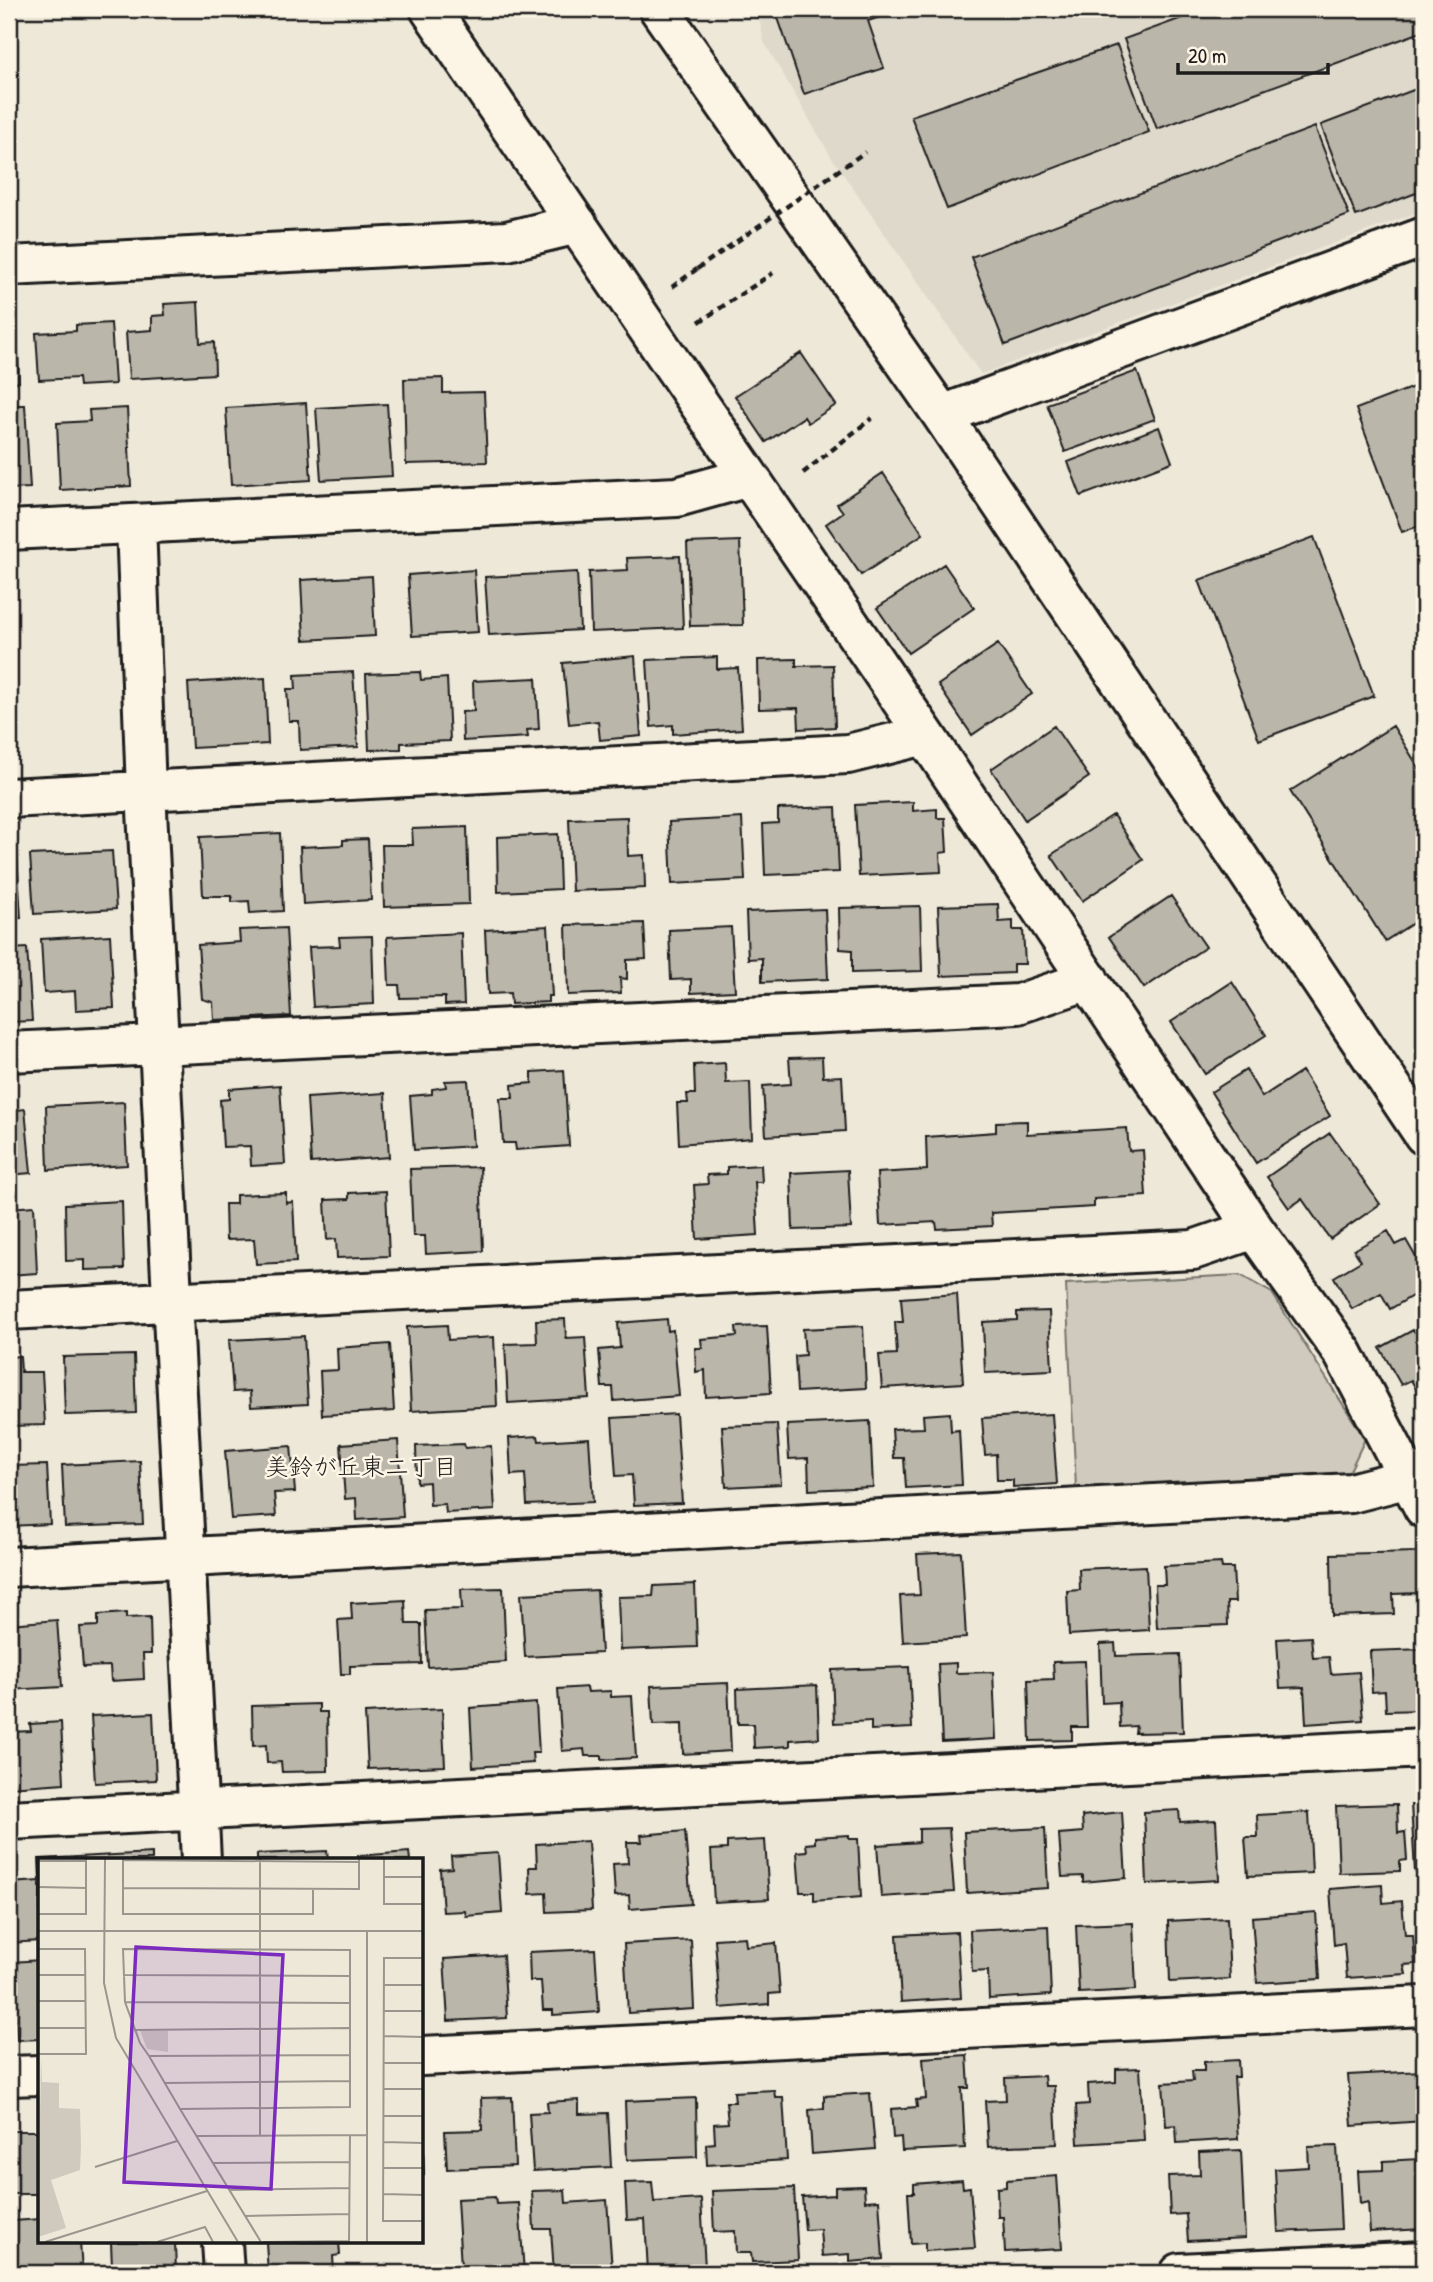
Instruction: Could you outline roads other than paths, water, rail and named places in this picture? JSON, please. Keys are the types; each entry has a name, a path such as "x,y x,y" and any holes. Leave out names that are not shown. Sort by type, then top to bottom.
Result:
{"street":[{"path":"9,1567 1352,1493 1417,1493 1343,1353 1254,1229 925,735 430,9"},
{"path":"659,9 942,415 1424,1135"},
{"path":"9,266 507,241 578,224"},
{"path":"942,415 1424,237"},
{"path":"9,530 677,497 749,477"},
{"path":"136,524 146,791 201,1858"},
{"path":"9,799 848,754 925,735"},
{"path":"9,1052 1018,1004 1089,979"},
{"path":"9,1310 1193,1250 1254,1229"},
{"path":"9,1820 1424,1748"},
{"path":"424,2056 1424,2006"},
{"path":"9,2076 38,2075"},
{"path":"222,2244 224,2273"},
{"path":"1180,2273 1424,2261"}],"district":[{"name":"美鈴が丘東二丁目","path":"361,1466"}]}
